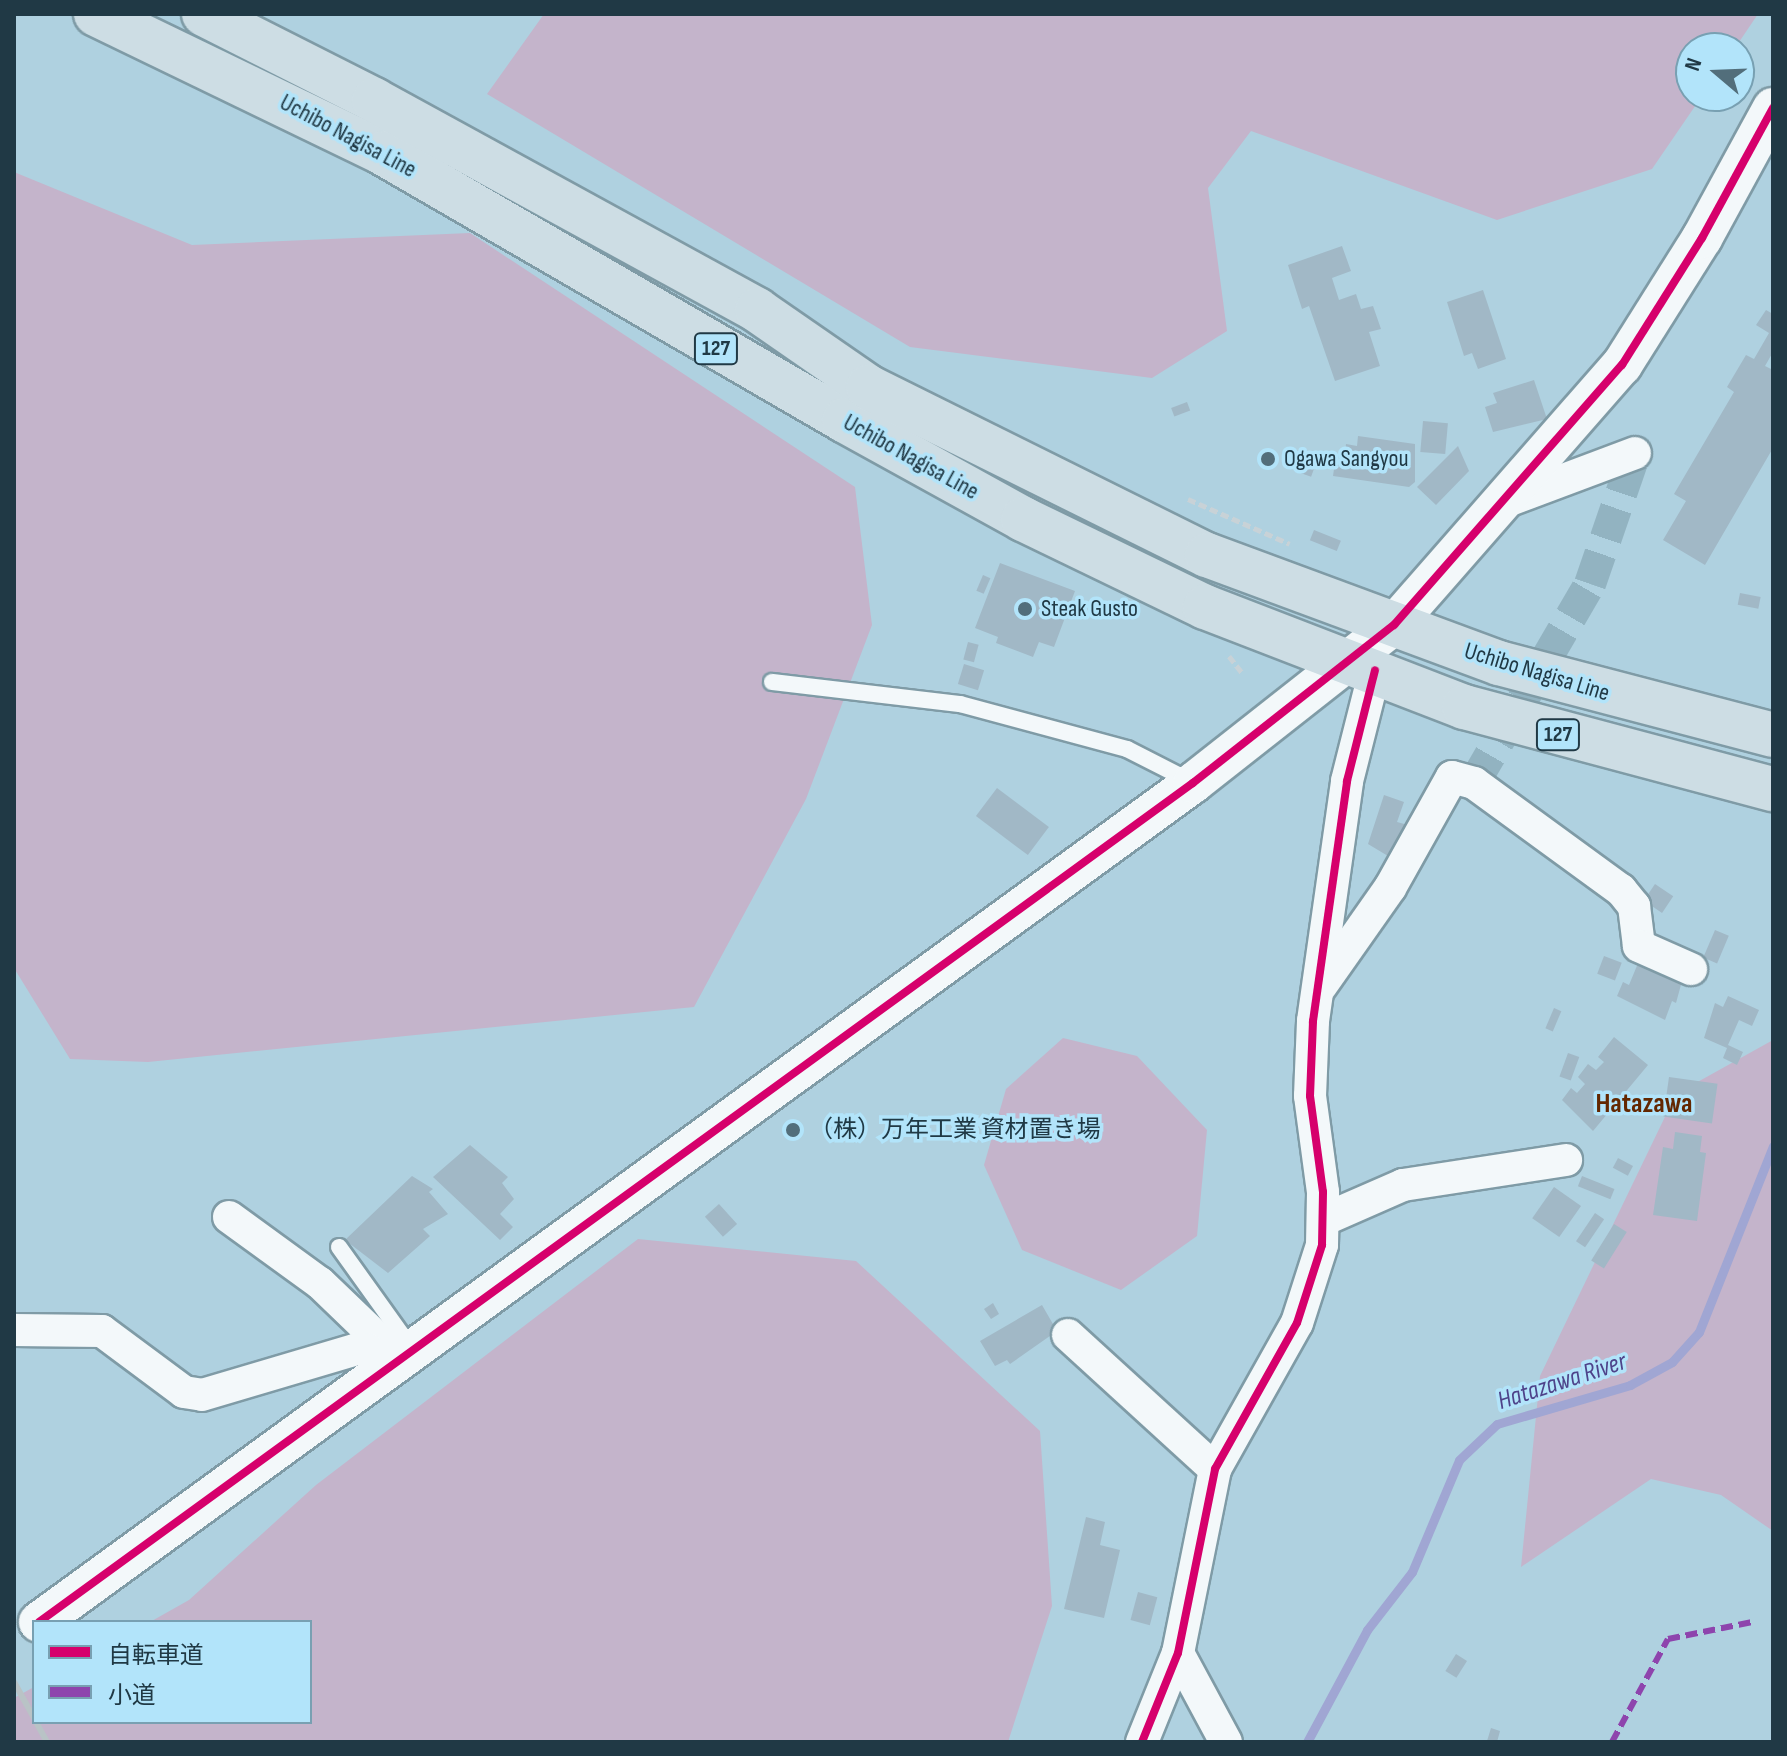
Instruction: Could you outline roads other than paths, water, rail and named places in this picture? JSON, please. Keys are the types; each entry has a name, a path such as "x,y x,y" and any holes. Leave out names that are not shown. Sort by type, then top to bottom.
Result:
{"highway":[{"name":"Uchibo Nagisa Line","path":"96,14 383,153 705,343 1023,519 1205,607 1464,707 1773,789"},
{"name":"Uchibo Nagisa Line","path":"204,14 374,100 757,310 881,394 1207,555 1394,625 1601,693 1773,735"}],"street":[{"path":"41,1620 1193,783 1362,666 1394,625 1622,365 1702,238 1773,108"},
{"path":"1502,503 1635,453"},
{"path":"1142,1742 1178,1653 1215,1469 1297,1323 1322,1245 1323,1220 1310,1096 1317,992 1362,666"},
{"path":"1317,992 1390,888 1452,777 1474,783 1621,890 1634,906 1639,946 1691,969"},
{"path":"1323,1220 1403,1185 1566,1160"},
{"path":"229,1217 320,1283 400,1358"},
{"path":"14,1330 102,1331 184,1392 202,1395 357,1349 400,1358"},
{"path":"1068,1335 1215,1469"},
{"path":"14,1640 32,1627"},
{"path":"1178,1653 1226,1742"}],"lane":[{"path":"772,682 960,704 1127,749 1193,783"},
{"path":"339,1247 400,1358"}],"waterway":[{"name":"Hatazawa River","path":"1307,1742 1367,1630 1412,1572 1459,1460 1497,1424 1630,1385 1672,1362 1699,1332 1773,1146"}],"tunnel":[{"path":"1474,783 1590,584 1635,453"}],"railway":[{"path":"14,1682 32,1714"},
{"path":"37,1724 47,1742"}],"place":[{"name":"Ogawa Sangyou","path":"1268,459"},
{"name":"Steak Gusto","path":"1025,609"},
{"name":"（株）万年工業 資材置き場","path":"793,1130"}],"district":[{"name":"Hatazawa","path":"1644,1104"}]}
